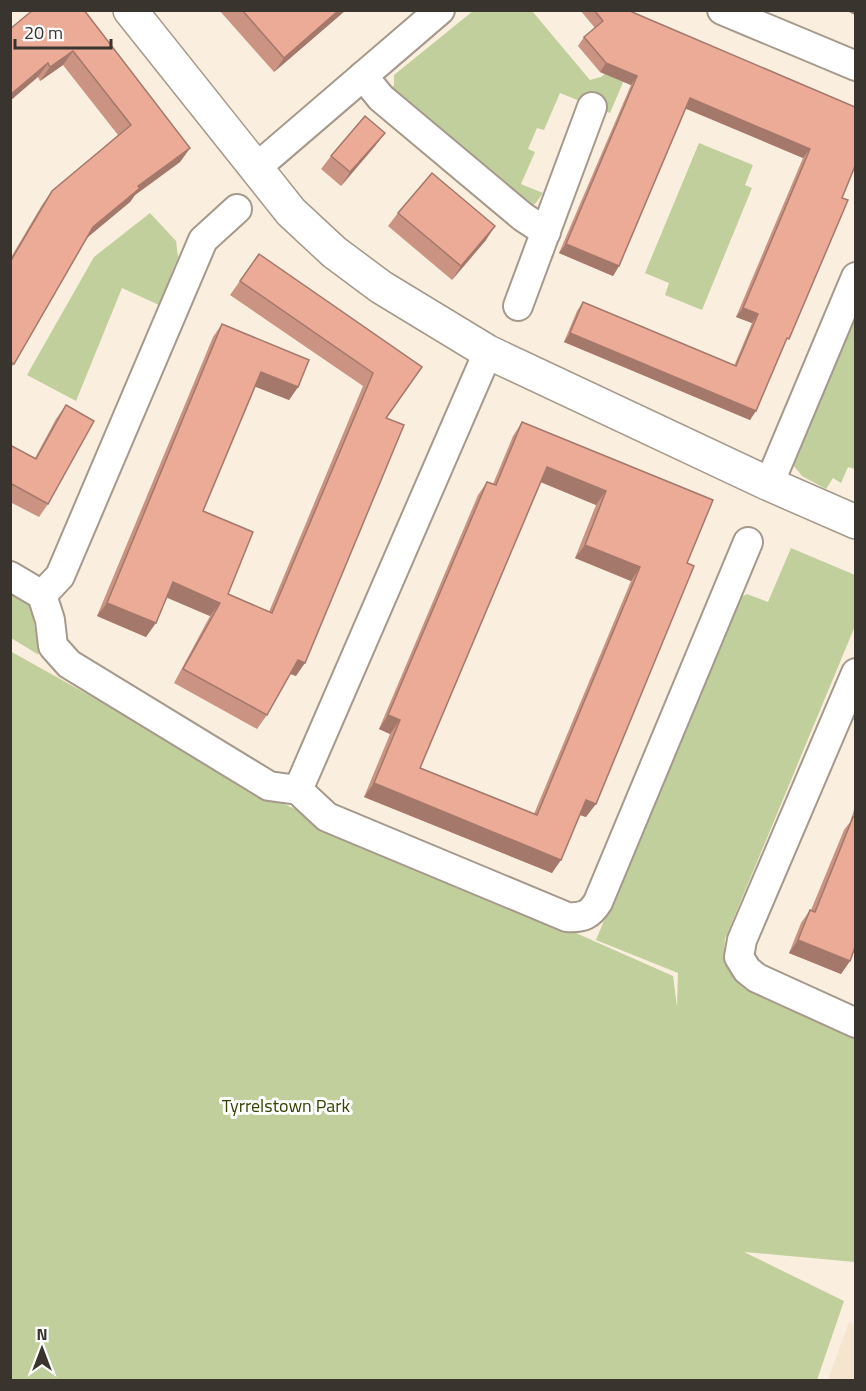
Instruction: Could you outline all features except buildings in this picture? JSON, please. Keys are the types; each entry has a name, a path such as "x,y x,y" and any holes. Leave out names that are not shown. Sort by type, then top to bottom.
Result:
{"street":[{"path":"130,10 291,212 334,252 381,287 488,352 855,522"},
{"path":"256,168 440,10"},
{"path":"722,10 855,66"},
{"path":"363,76 381,98 523,218 546,232"},
{"path":"518,306 592,107"},
{"path":"42,595 60,576 203,240 237,209"},
{"path":"769,484 855,277"},
{"path":"298,790 488,352"},
{"path":"10,576 42,595 50,620 53,646 69,664 268,786 298,790 327,817 567,918 581,918 593,910 598,902 748,542"},
{"path":"855,673 742,940 739,957 747,970 757,978 855,1023"}],"shaded area":[{"path":"849,1322 855,1325 855,1380 828,1380"}],"green space":[{"path":"473,11 532,11 590,80 601,77 638,47 610,113 560,93 544,130 537,128 528,149 535,152 521,184 543,193 535,204 529,207 388,91 394,85 394,75"},
{"path":"699,143 753,165 745,185 752,188 702,310 665,295 669,283 645,273"},
{"path":"150,213 176,241 178,257 159,305 122,288 76,401 27,375 94,257"},
{"path":"855,304 855,469 848,467 841,483 833,478 826,489 802,476 793,465 794,450"},
{"name":"Tyrrelstown Park","path":"791,548 855,575 855,626 725,939 724,955 733,973 855,1026 855,1262 744,1252 844,1301 817,1380 11,1380 10,651 284,804 673,976 677,1007 678,973 596,940 737,599 747,594 768,602"},
{"path":"10,587 31,603 39,655 11,638"}]}
